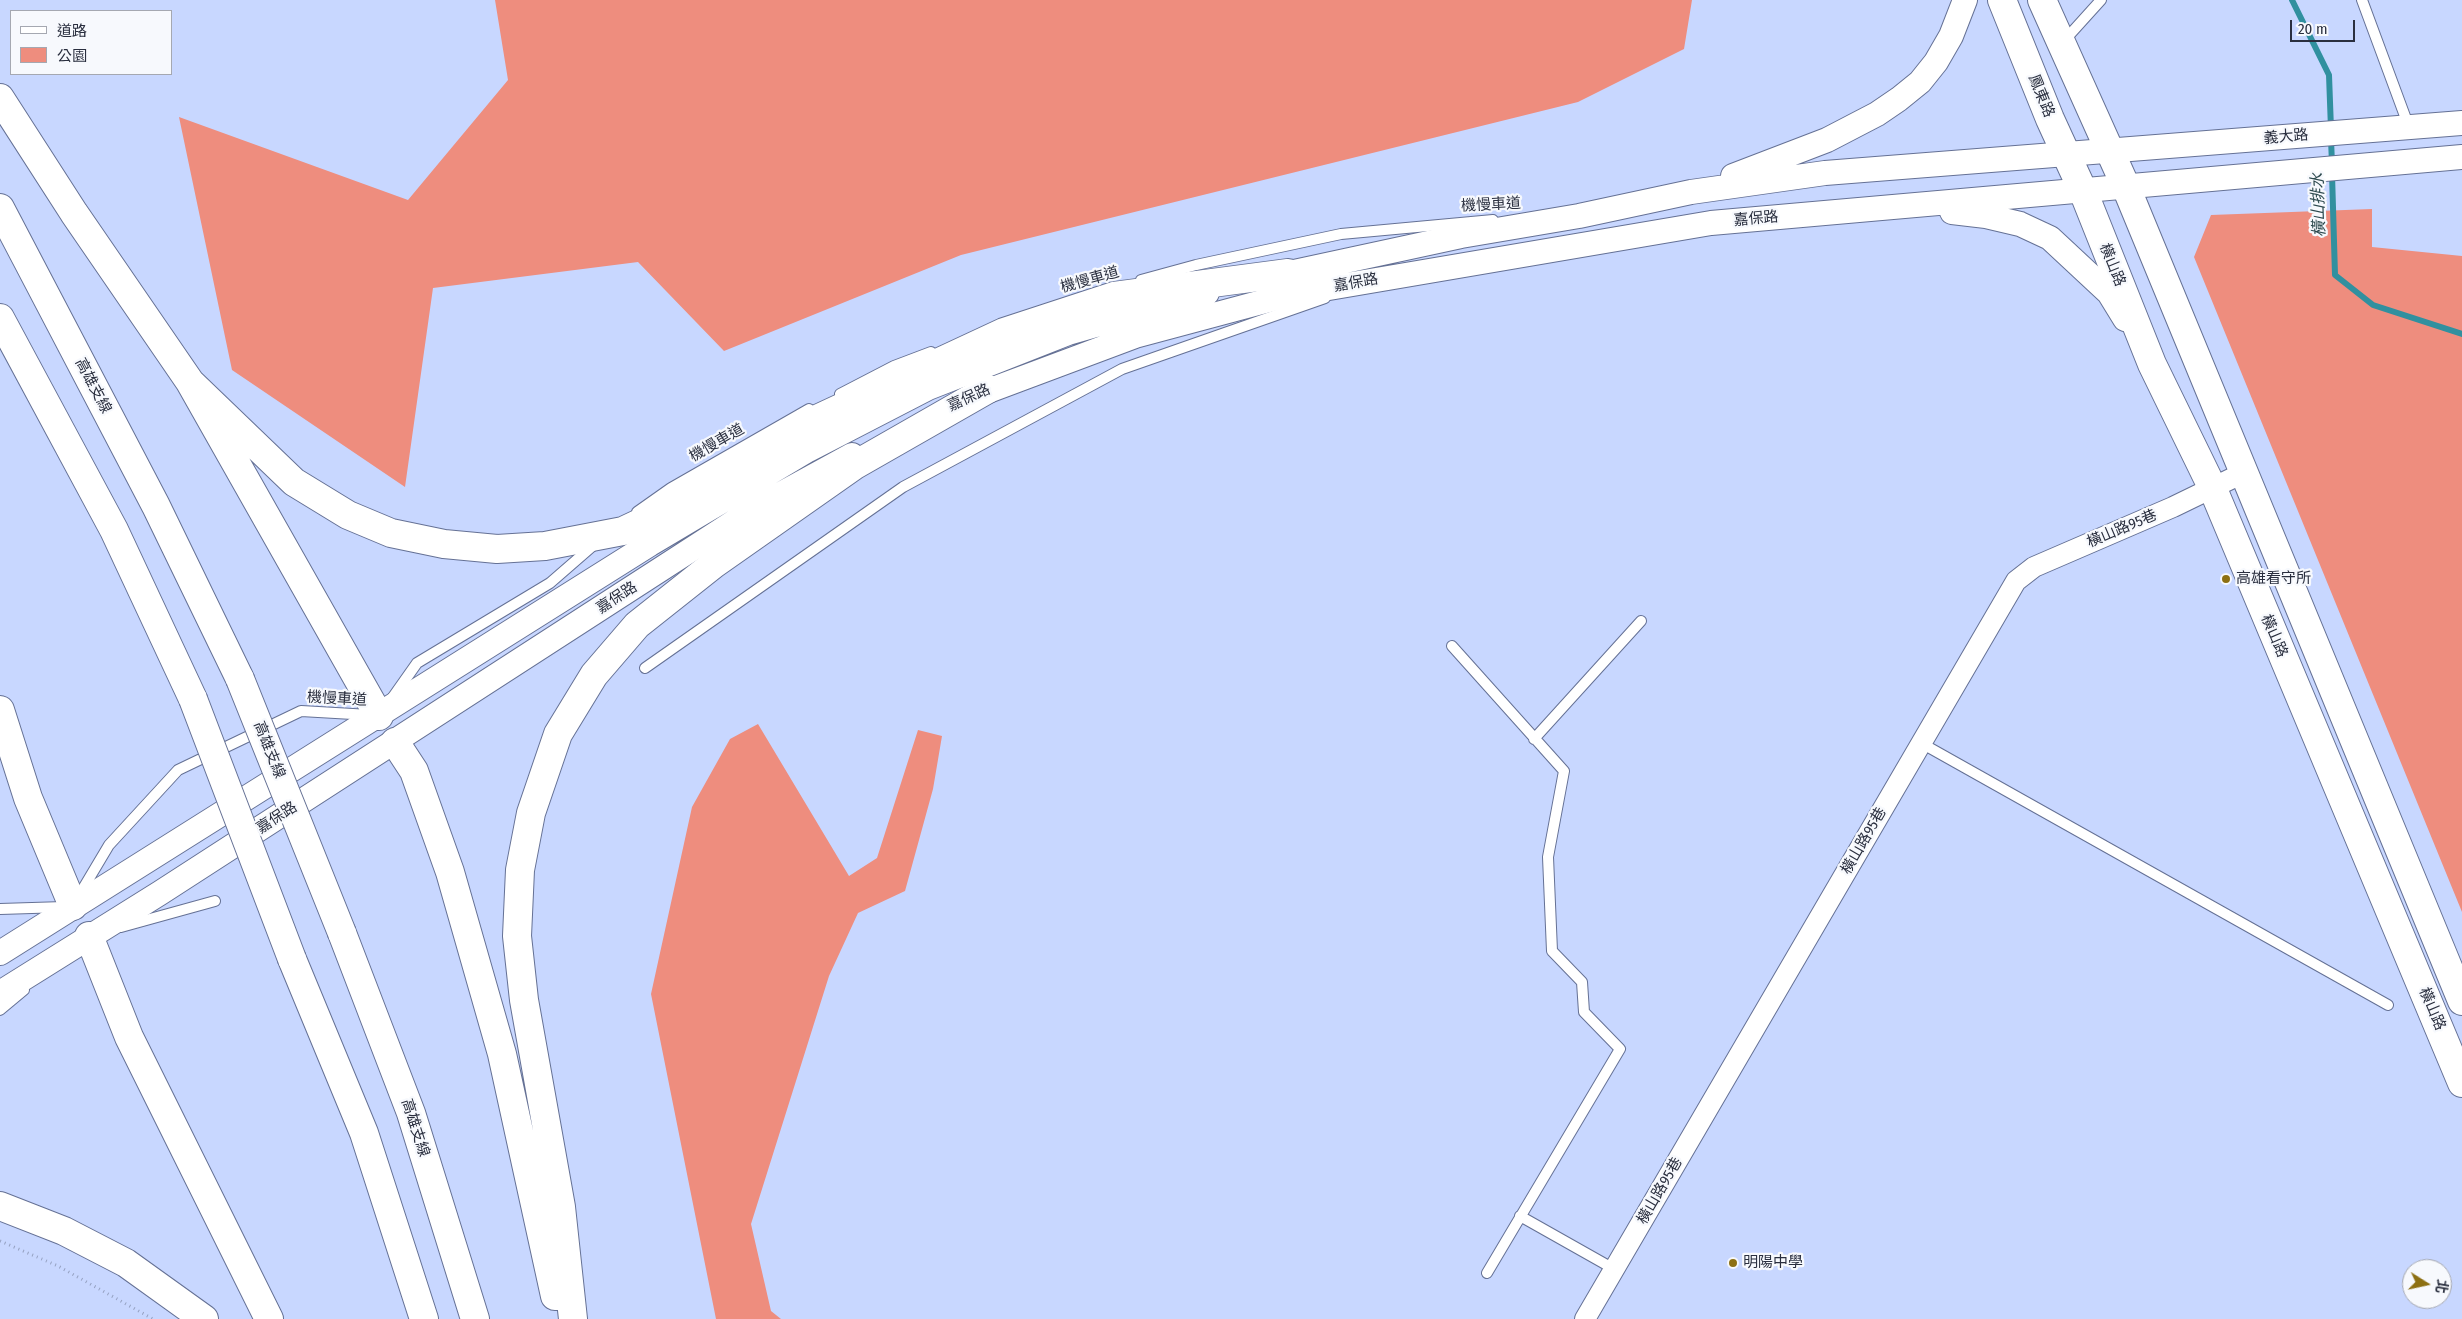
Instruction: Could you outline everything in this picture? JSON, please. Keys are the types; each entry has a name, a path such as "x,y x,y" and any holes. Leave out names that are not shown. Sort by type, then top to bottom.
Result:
{"main road":[{"name":"鳳東路","path":"2002,0 2083,190"},
{"path":"2042,0 2126,187"},
{"path":"0,98 74,213 190,382 379,716"},
{"name":"橫山路","path":"2126,187 2462,1001"},
{"name":"橫山路","path":"2083,190 2152,364 2213,489 2462,1083"},
{"name":"高雄支線","path":"0,208 156,506 240,679 342,933 411,1113 474,1319"},
{"path":"190,382 294,482 348,514 391,533 444,544 497,549 545,546 623,531 674,507 817,419 1004,332 1114,296 1288,273"},
{"path":"0,318 114,530 193,699 292,959 364,1133 424,1319"},
{"path":"573,1319 560,1207 525,1010 517,936 520,870 530,813 558,734 594,675 637,625 714,564 856,465 988,389"},
{"path":"0,710 28,798 73,906"},
{"path":"395,742 414,771 450,872 502,1054 560,1319"},
{"path":"89,936 130,1037 269,1319"},
{"path":"0,1206 64,1231 126,1263 204,1319"}],"street":[{"path":"1692,192 1827,140 1878,114 1920,82 1936,62 1951,36 1965,0"},
{"name":"義大路","path":"2067,154 2462,123"},
{"name":"嘉保路","path":"0,953 697,516 808,450 928,388 1068,334 1191,297 1288,273 1460,236 1579,216 1692,192 1824,173 2067,154"},
{"path":"2126,187 2462,157"},
{"name":"嘉保路","path":"0,993 395,742 757,507 886,437 988,389 1135,336 1288,295 1711,223 2126,187"},
{"path":"1878,208 1986,216 2020,224 2050,238 2109,293 2152,364"},
{"name":"橫山路95巷","path":"1585,1319 2016,581 2034,567 2213,489 2243,473"},
{"path":"379,716 395,742"},
{"path":"73,906 89,936"}],"lane":[{"path":"2062,43 2101,0"},
{"path":"2362,0 2409,127"},
{"name":"機慢車道","path":"966,337 1020,316 1196,265 1341,234 1455,222 1579,216"},
{"path":"645,668 903,487 1122,369 1385,278"},
{"name":"機慢車道","path":"73,906 109,845 178,770 301,711 379,716 418,663 550,583 604,536 671,488 784,422 894,366 939,348"},
{"path":"1534,739 1641,621"},
{"path":"1452,646 1564,771 1548,857 1552,951 1582,982 1584,1012 1620,1049 1487,1273"},
{"path":"1921,743 2388,1005"},
{"path":"0,1010 89,936 215,901"},
{"path":"0,908 73,906"},
{"path":"1520,1216 1614,1269"}],"path":[{"path":"0,1242 58,1266 153,1319"}],"green space":[{"path":"495,0 1692,0 1684,49 1578,102 961,255 724,351 638,262 433,288 405,487 232,370 179,117 408,200 508,80"},
{"path":"2372,209 2372,247 2462,256 2462,912 2194,257 2211,215"},
{"path":"758,724 849,876 877,858 918,730 942,736 933,789 905,891 858,913 829,976 751,1224 771,1311 781,1319 716,1319 651,994 692,807 730,739"}],"waterway":[{"name":"橫山排水","path":"2292,0 2329,75 2331,129"},
{"name":"橫山排水","path":"2331,139 2332,164"},
{"name":"橫山排水","path":"2332,174 2335,275 2373,305 2462,334"}],"place":[{"name":"高雄看守所","path":"2226,579"},
{"name":"明陽中學","path":"1733,1263"}]}
